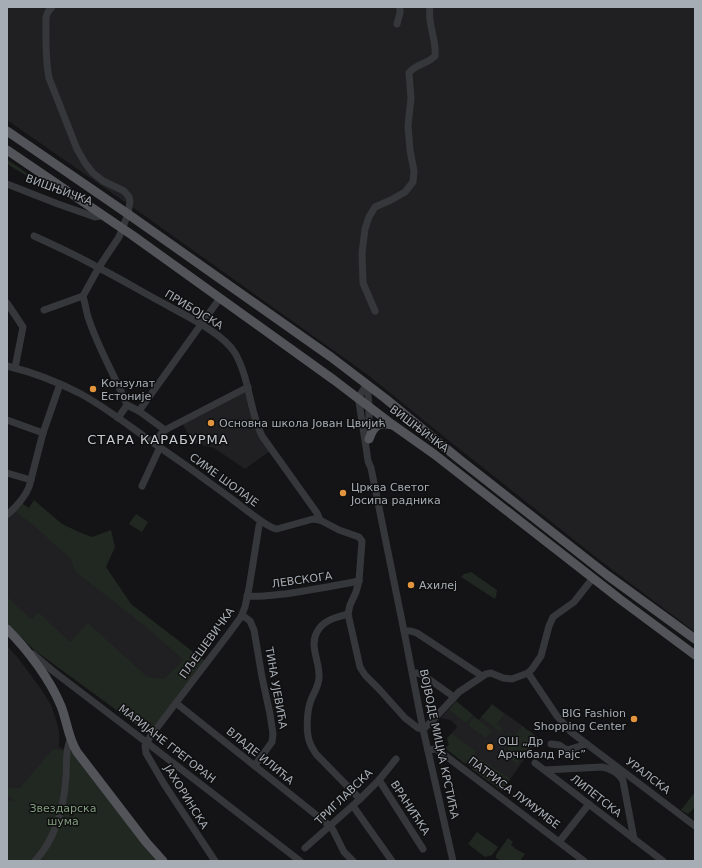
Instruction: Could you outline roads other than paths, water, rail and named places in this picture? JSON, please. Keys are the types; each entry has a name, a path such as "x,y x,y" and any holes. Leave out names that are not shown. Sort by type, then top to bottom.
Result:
{"main road":[{"name":"ВИШЊИЧКА","path":"7,131 315,345 367,384 459,459 595,565 695,640"},
{"name":"ВИШЊИЧКА","path":"7,150 102,214 360,398 393,425 434,454 593,578 695,655"},
{"path":"369,439 376,426 384,423 393,425"},
{"path":"7,629 21,644 45,677 62,709 70,740 84,762 162,861"}],"street":[{"path":"52,7 46,17 46,60 49,78 77,150 93,173 103,181 121,189 127,194 130,201 128,214 123,229 99,267 84,296 88,317 94,334 127,406 139,411 165,430"},
{"path":"397,24 400,7"},
{"path":"375,311 363,283 362,253 365,229 369,217 375,207 392,200 405,192 413,182 414,171 408,126 411,98 409,73 422,63 434,58 436,55 429,17 430,7"},
{"name":"ВИШЊИЧКА","path":"7,184 96,217 102,214"},
{"name":"ПРИБОЈСКА","path":"34,236 99,267 201,324 230,347 243,371 257,424 262,436 317,513 320,520"},
{"path":"44,310 84,296"},
{"path":"139,411 220,298"},
{"path":"7,303 23,326 15,368"},
{"name":"СИМЕ ШОЛАЈЕ","path":"7,366 36,375 82,394 157,445 272,528 275,529 313,519 320,520"},
{"path":"7,515 23,499 26,493 31,480 43,433 60,384"},
{"path":"360,398 362,391 367,384"},
{"name":"ВОЈВОДЕ МИЦКА КРСТИЋА","path":"367,384 371,468 423,729 453,861"},
{"path":"142,486 161,434 165,430 248,387"},
{"name":"ВОЈВОДЕ МИЦКА КРСТИЋА","path":"360,398 368,461 371,468"},
{"path":"118,418 127,406"},
{"path":"7,420 43,433"},
{"path":"7,473 31,480"},
{"path":"320,520 339,530 357,536 362,541 359,581 348,614 360,667 364,676 410,722 422,730 464,688 488,672 503,678 512,679 528,673 541,656 547,630 553,617 574,602 593,578"},
{"name":"ПЉЕШЕВИЧКА","path":"146,742 242,615 261,521"},
{"name":"ЛЕВСКОГА","path":"247,596 261,597 326,588 359,581"},
{"path":"348,614 328,621 317,631 314,643 319,676 317,687 309,705 308,734 311,746 316,754 360,799"},
{"name":"ТИНА УЈЕВИЋА","path":"242,615 250,621 254,630 273,736 272,742 255,765"},
{"path":"404,631 417,633 482,676"},
{"name":"МАРИЈАНЕ ГРЕГОРАН","path":"21,644 53,671 296,860"},
{"path":"413,673 423,675 454,697"},
{"name":"УРАЛСКА","path":"528,673 561,722 571,732 695,826"},
{"name":"ВЛАДЕ ИЛИЋА","path":"176,703 330,826"},
{"path":"36,861 46,849 58,821 64,794 67,750 70,740"},
{"name":"ЈАХОРИНСКА","path":"146,742 144,746 146,753 164,784 215,861"},
{"path":"551,744 559,745 567,750 587,744"},
{"name":"ПАТРИСА ЛУМУМБЕ","path":"428,750 436,749 442,753 584,861"},
{"name":"ТРИГЛАВСКА","path":"305,848 353,806 396,759"},
{"path":"608,760 608,768 621,778 630,776"},
{"name":"ЛИПЕТСКА","path":"535,763 663,861"},
{"name":"ЛИПЕТСКА","path":"544,770 608,768"},
{"name":"ЛИПЕТСКА","path":"621,778 623,781 634,839"},
{"name":"ВРАНИЋКА","path":"378,780 423,849"},
{"path":"559,842 588,804"},
{"path":"353,806 392,861"},
{"path":"330,826 344,852 353,861"}],"place":[{"name":"Конзулат Естоније","path":"93,389"},
{"name":"Основна школа Јован Цвијић","path":"211,423"},
{"name":"Црква Светог Јосипа радника","path":"343,493"},
{"name":"Ахилеј","path":"411,585"},
{"name":"BIG Fashion Shopping Center","path":"634,719"},
{"name":"ОШ „Др Арчибалд Рајс”","path":"490,747"}],"district":[{"name":"СТАРА КАРАБУРМА","path":"158,439"}],"park label":[{"name":"Звездарска шума","path":"63,814"}]}
